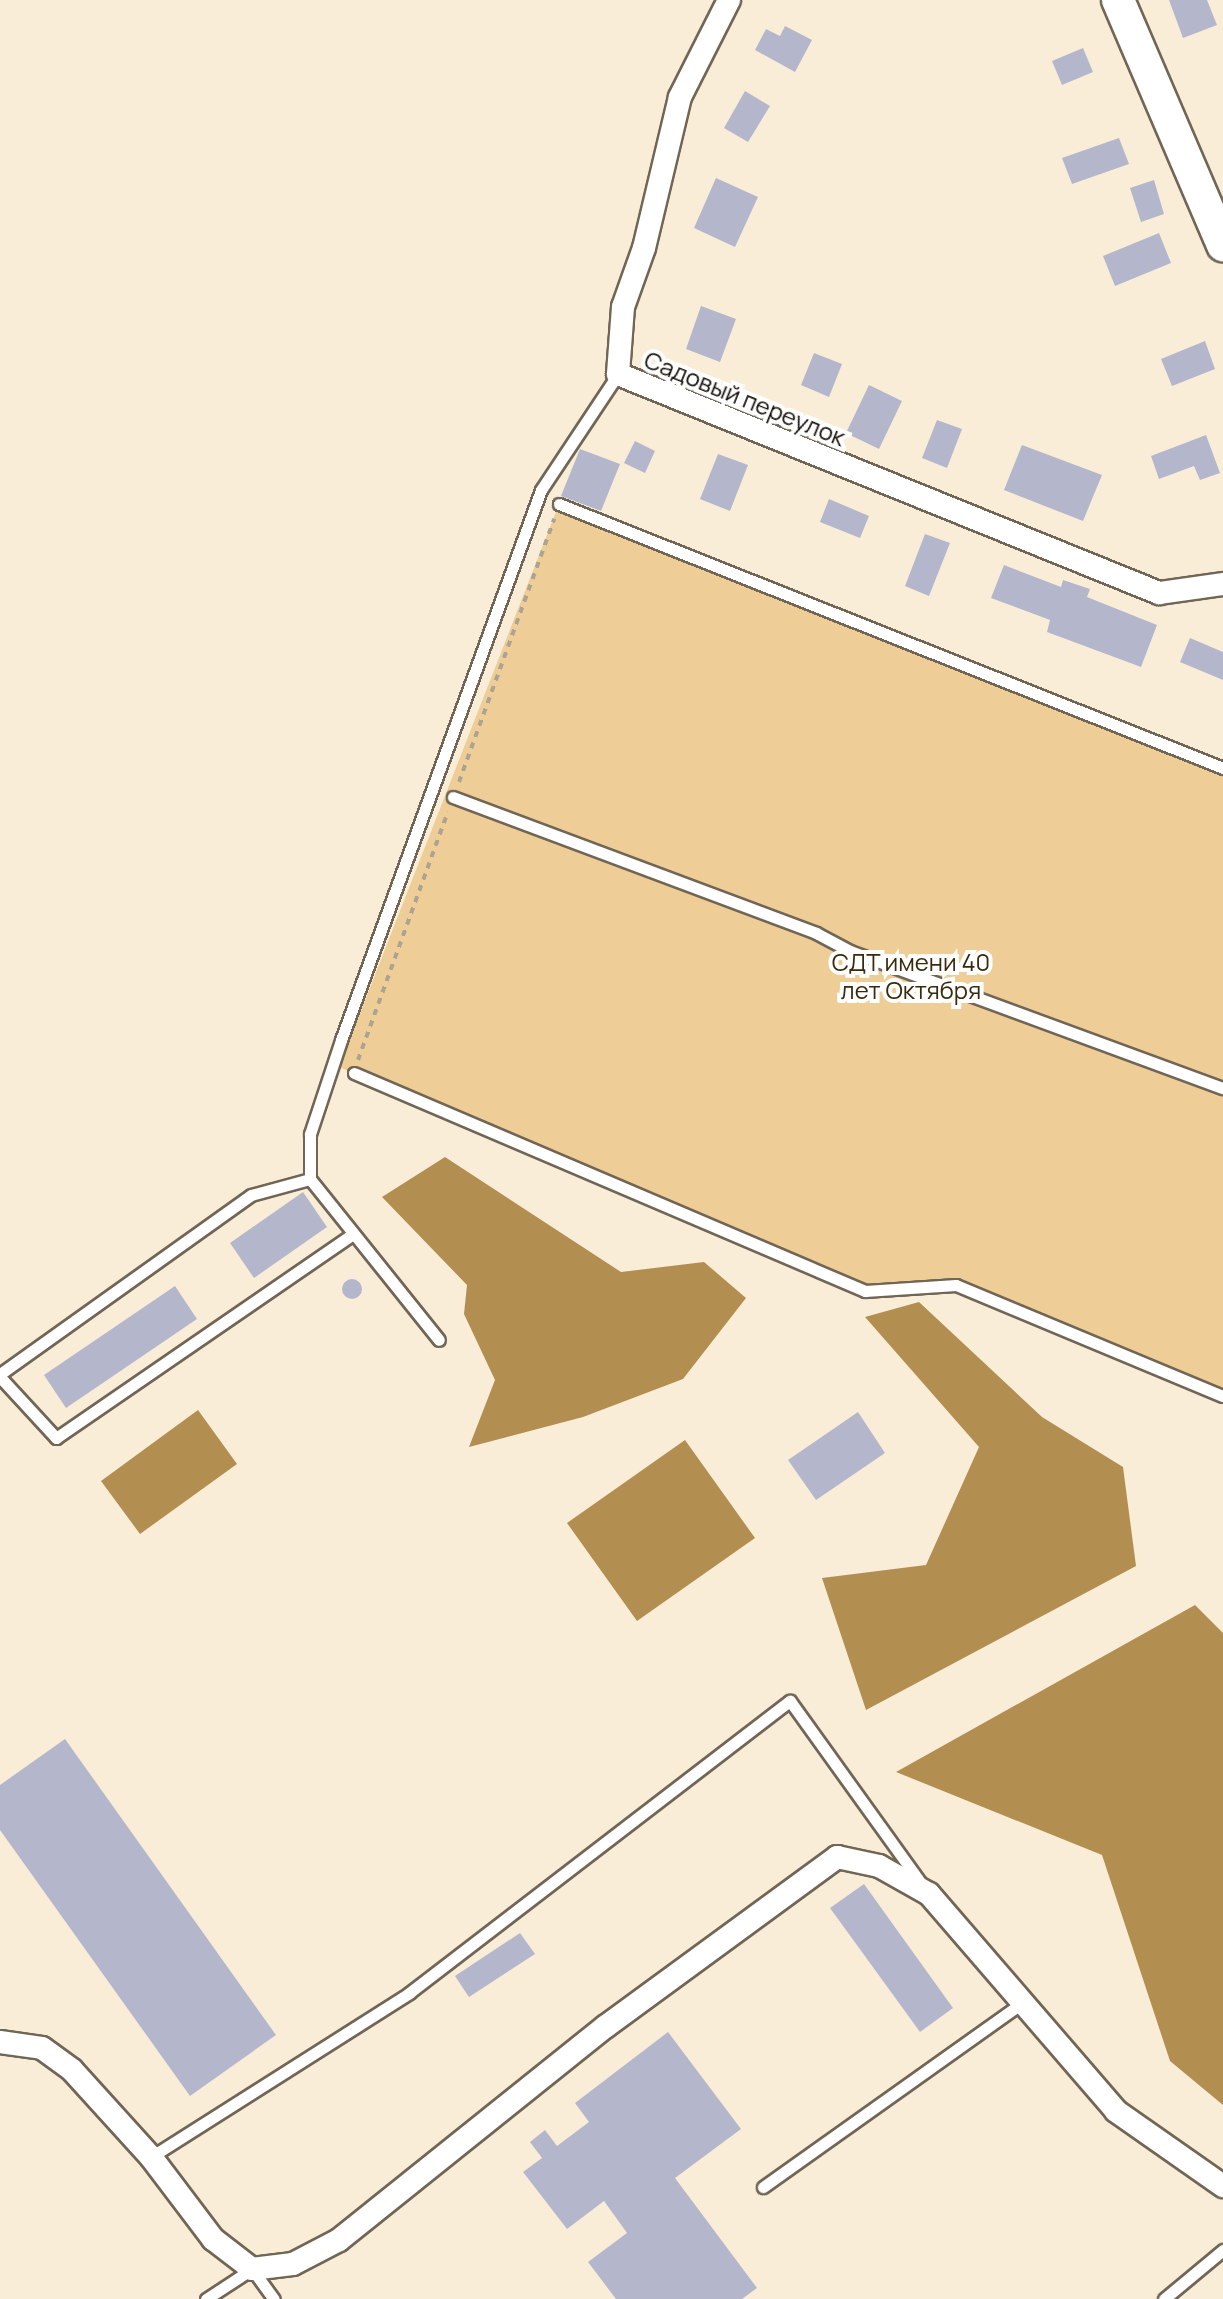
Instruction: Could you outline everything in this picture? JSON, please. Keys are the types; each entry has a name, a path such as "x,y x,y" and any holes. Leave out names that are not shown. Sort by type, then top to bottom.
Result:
{"main road":[{"path":"1118,0 1223,245"}],"street":[{"name":"Садовый переулок","path":"729,0 680,97 644,248 623,307 618,374 1159,593 1223,584"},
{"path":"0,2042 42,2048 72,2070 151,2157 213,2239 252,2269 293,2264 339,2240 605,2027 837,1857 879,1866 929,1894 1116,2111 1223,2186"}],"lane":[{"path":"439,1340 310,1179 310,1134 341,1040 541,490 618,374"},
{"path":"559,504 1223,768"},
{"path":"453,797 816,933 850,951 1223,1088"},
{"path":"354,1073 865,1291 956,1285 1223,1396"},
{"path":"310,1179 251,1195 0,1375 56,1438 353,1234"},
{"path":"151,2157 409,1993 790,1701 929,1894"},
{"path":"763,2187 1023,2002"},
{"path":"1164,2299 1223,2250"},
{"path":"206,2299 252,2269 274,2299"}],"green space":[{"name":"СДТ имени 40 лет Октября","path":"559,504 1223,768 1223,1396 956,1285 865,1291 339,1067"}],"shaded area":[{"path":"445,1157 621,1272 704,1262 746,1298 683,1379 583,1417 469,1447 495,1380 464,1314 467,1285 382,1197"},
{"path":"919,1302 1042,1417 1123,1467 1136,1566 866,1710 822,1578 926,1565 979,1447 865,1317"},
{"path":"198,1410 237,1464 140,1534 101,1481"},
{"path":"685,1440 755,1538 637,1621 567,1523"},
{"path":"1195,1605 1223,1633 1223,2105 1170,2061 1102,1855 896,1772"}],"building":[{"path":"1169,0 1207,0 1217,25 1183,38"},
{"path":"785,26 812,40 795,72 755,50 766,29 780,36"},
{"path":"1083,48 1093,72 1062,85 1052,61"},
{"path":"745,91 770,106 748,142 724,128"},
{"path":"1119,138 1129,164 1072,184 1062,158"},
{"path":"716,178 758,197 735,247 694,228"},
{"path":"1154,180 1164,214 1141,222 1130,188"},
{"path":"1159,233 1171,263 1115,286 1103,256"},
{"path":"701,306 736,319 720,362 686,349"},
{"path":"1205,341 1215,369 1172,386 1161,359"},
{"path":"814,353 842,364 829,397 801,385"},
{"path":"869,385 902,401 879,449 846,433"},
{"path":"937,420 962,429 947,468 922,458"},
{"path":"1206,435 1220,473 1200,480 1194,466 1159,479 1151,456"},
{"path":"635,441 655,451 645,473 624,463"},
{"path":"1022,445 1102,475 1083,521 1004,490"},
{"path":"580,449 620,464 601,511 561,496"},
{"path":"718,454 748,465 730,511 700,499"},
{"path":"829,499 869,516 860,538 820,522"},
{"path":"925,534 950,543 929,596 905,586"},
{"path":"1004,565 1061,587 1063,580 1090,589 1087,597 1157,625 1141,667 1047,632 1050,620 991,598"},
{"path":"1190,638 1223,652 1223,680 1180,662"},
{"path":"303,1192 327,1227 254,1278 230,1243"},
{"path":"348,1279 356,1279 362,1289 356,1299 348,1299 342,1293 342,1285"},
{"path":"175,1286 197,1319 66,1408 44,1375"},
{"path":"858,1412 885,1453 816,1500 788,1460"},
{"path":"65,1739 276,2035 190,2096 0,1830 0,1785"},
{"path":"864,1884 953,2008 920,2032 830,1908"},
{"path":"520,1933 535,1954 469,1997 455,1976"},
{"path":"668,2032 741,2129 675,2178 757,2288 742,2299 616,2299 588,2262 627,2233 604,2201 567,2229 523,2172 542,2158 530,2142 545,2130 557,2146 589,2122 575,2103"}]}
